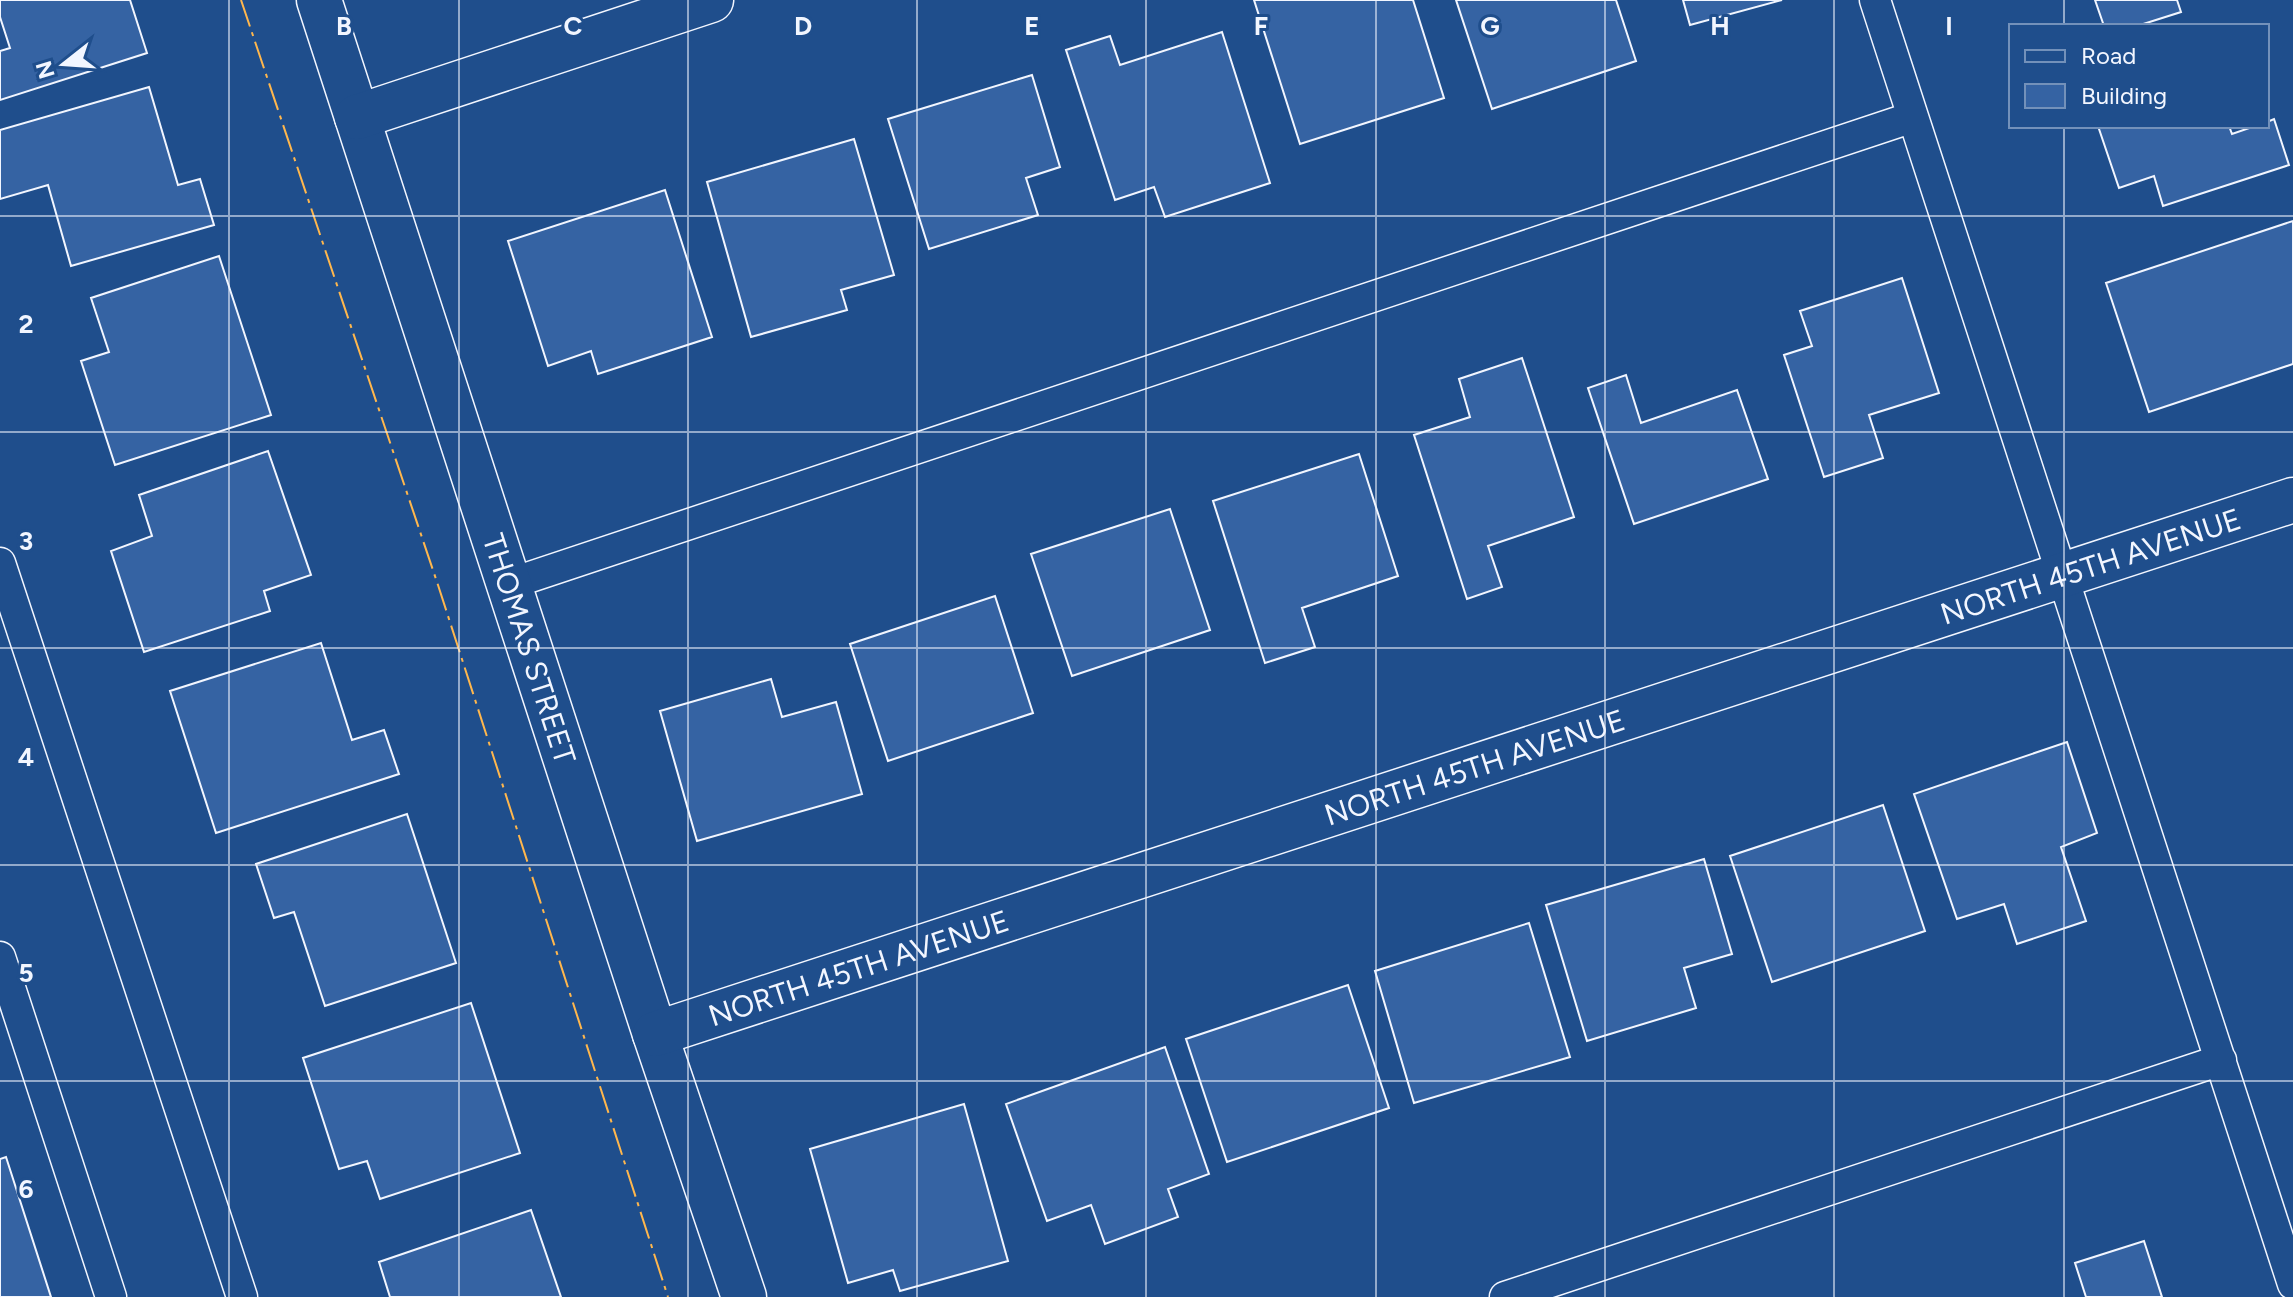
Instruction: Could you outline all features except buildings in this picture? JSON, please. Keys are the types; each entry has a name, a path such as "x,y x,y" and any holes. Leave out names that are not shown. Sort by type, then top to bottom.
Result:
{"street":[{"name":"THOMAS STREET","path":"319,0 655,1034 744,1297"},
{"path":"357,117 711,0"},
{"name":"NORTH 45TH AVENUE","path":"655,1034 2293,500"}],"lane":[{"path":"1875,0 2293,1284"},
{"path":"509,584 1913,117"},
{"path":"0,563 242,1297"},
{"path":"0,957 111,1297"},
{"path":"1505,1297 2221,1060"}],"power":[{"path":"241,0 438,585 668,1297"}]}
